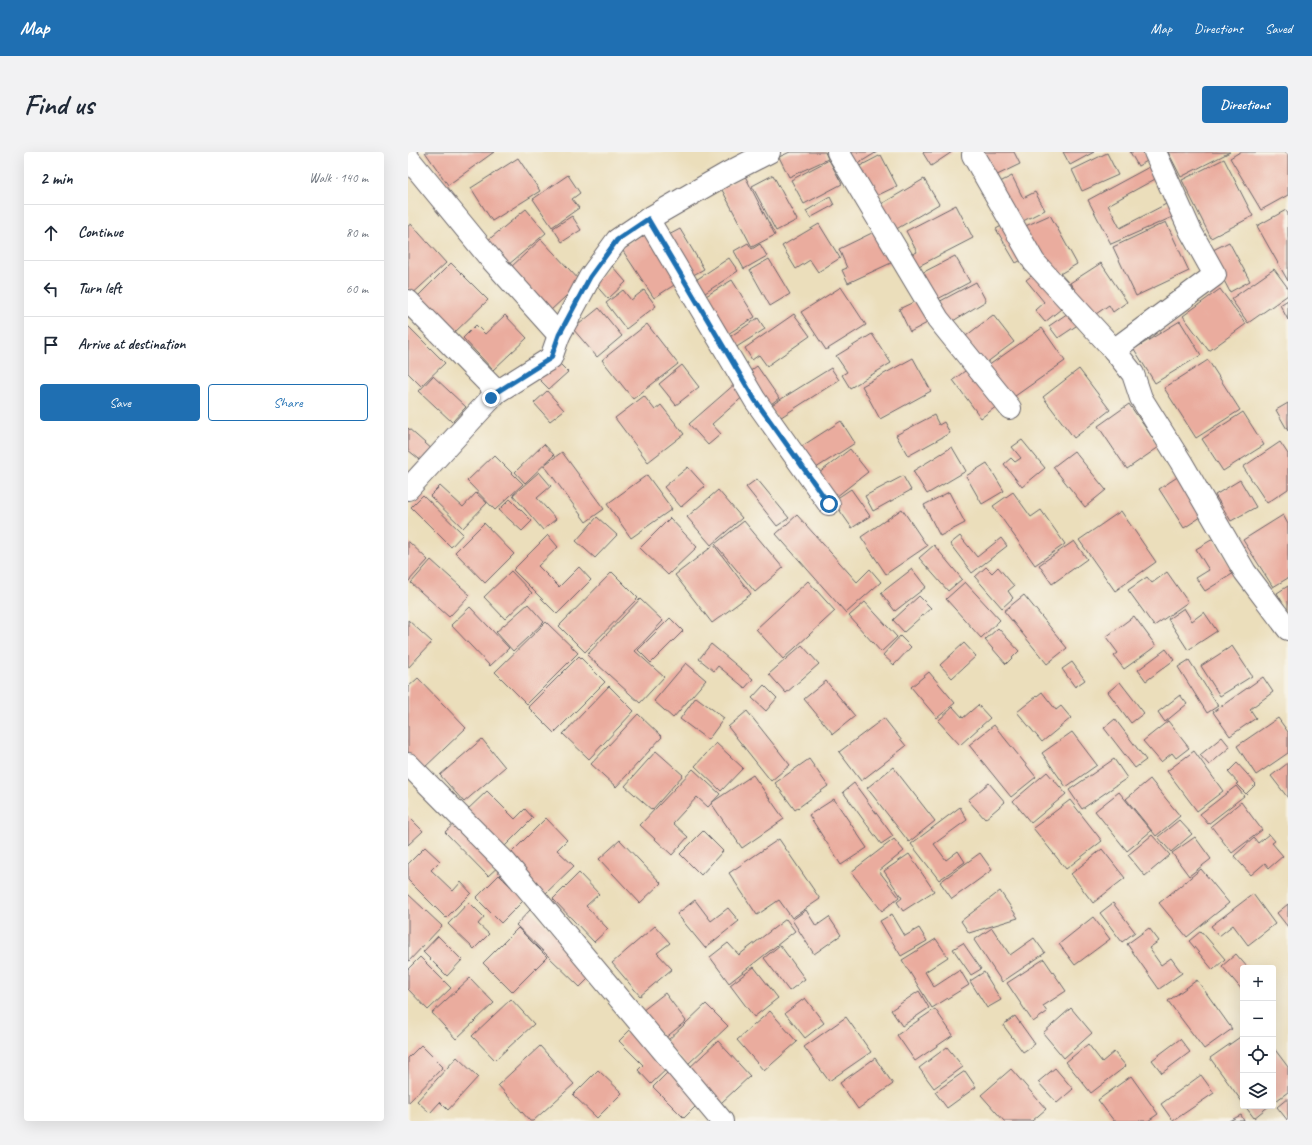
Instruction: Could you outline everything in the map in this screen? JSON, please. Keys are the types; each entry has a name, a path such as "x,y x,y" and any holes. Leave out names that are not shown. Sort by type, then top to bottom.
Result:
{"street":[{"path":"408,489 497,392 551,358 559,335 590,277 617,240 648,219 728,173 769,152"},
{"path":"838,152 938,319 1010,408"},
{"path":"1114,350 1215,275 1191,232 1155,152"},
{"path":"973,155 1034,262 1114,350 1133,374 1141,398 1181,462 1245,572 1288,629"},
{"path":"408,158 488,257 559,335"},
{"path":"648,219 755,400 829,504"},
{"path":"408,301 497,392"},
{"path":"408,764 506,863 722,1121"}],"building":[{"path":"425,152 494,152 448,185"},
{"path":"790,152 825,152 828,159 789,177 779,157"},
{"path":"846,152 877,152 854,166"},
{"path":"952,152 931,166 923,153"},
{"path":"980,152 1014,152 1020,164 993,177"},
{"path":"1063,152 1094,152 1070,165"},
{"path":"1130,152 1144,152 1149,160 1138,166"},
{"path":"1168,152 1230,152 1181,177"},
{"path":"1240,152 1288,152 1288,195 1261,210 1230,158"},
{"path":"1107,153 1118,175 1082,191 1072,170"},
{"path":"881,155 897,186 872,198 856,168"},
{"path":"518,158 540,191 492,221 471,188"},
{"path":"1224,159 1253,216 1211,238 1182,180"},
{"path":"829,160 842,184 804,204 791,180"},
{"path":"1151,166 1157,178 1108,205 1120,228 1170,202 1177,215 1111,244 1088,200"},
{"path":"568,175 580,193 572,199 579,208 552,227 533,199"},
{"path":"773,175 797,220 776,231 752,186"},
{"path":"745,176 775,235 752,247 721,188"},
{"path":"1012,176 1023,198 1035,192 1045,210 1019,223 998,183"},
{"path":"924,179 939,204 893,231 878,206"},
{"path":"830,197 834,205 810,218 806,211"},
{"path":"956,205 973,238 913,269 907,257 917,252 906,231"},
{"path":"526,209 546,233 508,265 487,241"},
{"path":"1286,210 1288,214 1288,281 1257,226"},
{"path":"1050,215 1077,264 1053,278 1021,228"},
{"path":"572,216 581,230 562,242 553,228"},
{"path":"1166,222 1189,271 1136,296 1113,247"},
{"path":"1007,223 1027,257 1016,263 996,229"},
{"path":"411,224 446,263 408,298 408,226"},
{"path":"819,224 840,258 818,272 810,260 796,269 782,246"},
{"path":"650,229 682,280 654,298 621,248"},
{"path":"680,229 704,269 688,278 665,237"},
{"path":"876,231 891,263 848,283 842,270 847,268 839,249"},
{"path":"541,239 581,282 550,311 510,268"},
{"path":"1229,242 1250,281 1230,292 1209,252"},
{"path":"748,243 752,249 760,244 767,256 744,269 734,251"},
{"path":"955,256 970,282 932,302 918,275"},
{"path":"729,258 738,271 699,297 690,284"},
{"path":"769,259 790,294 770,306 750,270"},
{"path":"451,263 488,300 450,337 414,300"},
{"path":"1101,263 1127,302 1113,312 1109,305 1093,316 1070,283"},
{"path":"612,266 626,282 608,299 593,282"},
{"path":"1274,269 1288,288 1288,295 1248,323 1231,299"},
{"path":"1038,271 1066,305 1045,322 1035,310 1044,302 1026,280"},
{"path":"732,280 755,317 723,337 701,299"},
{"path":"976,282 986,301 948,324 933,305"},
{"path":"841,287 866,325 826,350 801,312"},
{"path":"1220,289 1246,324 1209,351 1183,316"},
{"path":"623,290 631,300 644,290 656,306 626,329 606,303"},
{"path":"918,300 929,322 910,332 899,309"},
{"path":"1288,300 1288,320 1280,305"},
{"path":"599,308 622,336 597,357 573,329"},
{"path":"1074,309 1082,322 1058,338 1049,326"},
{"path":"794,314 810,336 767,366 759,355 752,360 745,348"},
{"path":"505,315 527,338 493,370 463,338 476,325 485,334"},
{"path":"993,315 1014,342 982,366 962,339"},
{"path":"758,318 765,329 735,348 728,338"},
{"path":"1180,321 1201,355 1155,383 1134,349"},
{"path":"647,324 678,364 633,399 602,360"},
{"path":"408,326 445,363 421,386 408,373"},
{"path":"1042,328 1065,361 1008,401 985,368"},
{"path":"872,334 891,363 850,388 842,375 847,372 836,356"},
{"path":"913,358 931,391 880,419 862,386"},
{"path":"556,360 568,372 549,389 537,377"},
{"path":"1208,360 1240,410 1196,438 1164,388"},
{"path":"682,365 699,387 676,405 659,384"},
{"path":"757,366 779,398 767,407 745,375"},
{"path":"831,368 839,380 778,419 770,406"},
{"path":"969,368 997,406 981,418 953,380"},
{"path":"1079,369 1110,410 1074,438 1043,397"},
{"path":"433,376 466,407 452,422 419,391"},
{"path":"736,383 746,394 712,424 721,434 708,445 689,424"},
{"path":"547,391 564,410 550,421 534,403"},
{"path":"644,396 655,410 661,405 684,434 648,462 615,418"},
{"path":"1288,403 1288,431 1276,410"},
{"path":"1129,404 1159,447 1127,469 1098,426"},
{"path":"1243,412 1264,445 1223,471 1202,439"},
{"path":"934,415 939,425 944,422 950,433 908,456 896,435"},
{"path":"841,421 855,443 813,470 799,448"},
{"path":"408,428 434,451 424,463 408,450"},
{"path":"1022,440 1045,468 1022,487 1004,464 1011,458 1015,462 1021,458 1012,447"},
{"path":"1280,442 1288,454 1288,489 1267,503 1243,467"},
{"path":"544,444 554,455 525,483 515,472"},
{"path":"952,447 966,471 927,494 913,471"},
{"path":"850,449 868,472 832,500 814,477"},
{"path":"1074,451 1106,490 1085,507 1053,467"},
{"path":"562,452 604,509 586,522 544,465"},
{"path":"494,455 523,484 495,510 467,481"},
{"path":"987,463 1004,491 982,504 966,476"},
{"path":"688,467 705,486 681,507 664,487"},
{"path":"539,472 551,486 537,498 556,519 543,530 513,495"},
{"path":"647,475 672,509 631,538 607,504"},
{"path":"903,476 911,490 873,511 865,496"},
{"path":"1179,476 1204,515 1184,528 1159,489"},
{"path":"757,479 789,518 777,526 746,487"},
{"path":"1240,480 1256,507 1231,521 1215,495"},
{"path":"440,486 463,507 476,493 487,503 463,528 430,496"},
{"path":"851,489 870,516 852,528 833,501"},
{"path":"718,490 742,518 711,545 687,517"},
{"path":"949,492 965,523 940,536 924,505"},
{"path":"1013,492 1031,517 1041,510 1065,544 1035,565 993,506"},
{"path":"423,495 463,534 451,547 411,507"},
{"path":"510,499 532,521 522,531 499,510"},
{"path":"902,509 927,546 886,574 861,537"},
{"path":"1121,511 1156,562 1115,591 1079,540"},
{"path":"797,515 857,582 870,569 881,582 846,613 776,534"},
{"path":"1283,515 1288,524 1288,578 1273,587 1243,540"},
{"path":"597,517 617,535 595,558 576,541"},
{"path":"670,518 697,547 668,575 640,548"},
{"path":"744,521 783,568 755,592 715,544"},
{"path":"484,523 514,554 485,583 455,552"},
{"path":"548,535 558,547 538,566 559,587 579,567 591,580 557,614 513,570"},
{"path":"960,536 977,557 1001,538 1007,546 972,573 950,544"},
{"path":"1213,539 1234,573 1205,591 1196,578 1209,570 1196,549"},
{"path":"408,541 428,560 408,582"},
{"path":"1074,541 1087,559 1052,584 1039,565"},
{"path":"714,545 751,594 712,623 675,575"},
{"path":"934,545 962,579 948,591 919,558"},
{"path":"431,560 470,595 449,617 411,583"},
{"path":"986,567 992,573 998,567 1014,586 1008,591 1013,598 1002,608 975,577"},
{"path":"912,569 926,587 895,611 881,593"},
{"path":"511,571 532,593 505,619 484,597"},
{"path":"612,572 638,598 585,652 559,626"},
{"path":"1167,572 1188,602 1154,626 1128,590 1147,577 1152,583"},
{"path":"808,581 835,611 783,659 756,629"},
{"path":"965,582 1000,620 981,638 946,599"},
{"path":"1288,586 1288,612 1277,593"},
{"path":"1024,595 1067,648 1047,664 1004,611"},
{"path":"919,596 931,608 904,632 893,620"},
{"path":"640,599 663,621 635,651 664,677 640,703 587,655"},
{"path":"865,602 897,637 881,652 849,616"},
{"path":"528,604 544,622 513,651 496,632"},
{"path":"470,607 509,648 490,666 451,625"},
{"path":"1184,608 1192,621 1204,612 1217,631 1188,650 1168,619"},
{"path":"1134,616 1156,646 1124,669 1114,656 1118,653 1106,637"},
{"path":"670,618 683,631 651,663 638,650"},
{"path":"408,620 432,642 408,668"},
{"path":"546,622 578,653 527,704 495,672"},
{"path":"998,628 1019,651 1006,664 985,640"},
{"path":"900,636 911,647 894,665 883,655"},
{"path":"964,643 976,656 952,678 940,665"},
{"path":"711,644 753,679 745,688 718,666 714,671 699,659"},
{"path":"802,645 819,664 786,693 769,674"},
{"path":"1232,646 1252,676 1220,696 1201,666"},
{"path":"1166,649 1174,660 1146,681 1138,670"},
{"path":"579,656 605,682 554,733 528,707"},
{"path":"1189,660 1218,706 1207,713 1178,667"},
{"path":"1072,662 1085,680 1075,687 1062,669"},
{"path":"686,663 706,680 673,718 654,701"},
{"path":"929,672 955,703 937,718 911,687"},
{"path":"1263,677 1273,692 1250,709 1256,718 1230,736 1213,712"},
{"path":"418,678 466,728 423,769 408,754 408,687"},
{"path":"826,681 855,716 833,734 804,699"},
{"path":"1120,682 1144,713 1131,723 1108,692"},
{"path":"764,685 777,698 766,711 752,698"},
{"path":"609,686 634,711 589,759 563,734"},
{"path":"1042,692 1056,710 1061,706 1071,718 1042,742 1017,712"},
{"path":"1180,695 1187,704 1165,722 1158,712"},
{"path":"696,697 724,718 708,740 680,719"},
{"path":"978,705 990,718 960,745 938,721 953,707 963,718"},
{"path":"747,711 790,765 771,781 728,727"},
{"path":"638,714 662,737 616,787 591,764"},
{"path":"884,718 906,746 861,781 839,752"},
{"path":"1278,718 1288,732 1288,753 1256,775 1237,746"},
{"path":"1115,719 1146,760 1135,768 1104,728"},
{"path":"1168,721 1189,748 1176,758 1172,753 1161,762 1143,741"},
{"path":"994,725 1036,777 1011,797 969,745"},
{"path":"1072,732 1097,765 1066,787 1042,753"},
{"path":"1222,737 1230,747 1209,765 1200,755"},
{"path":"482,739 505,767 464,802 440,775"},
{"path":"716,743 743,768 721,791 695,766"},
{"path":"656,751 683,775 652,810 625,786"},
{"path":"1194,751 1223,791 1197,811 1167,771"},
{"path":"809,759 828,786 795,810 775,783"},
{"path":"1114,759 1127,778 1082,809 1069,790"},
{"path":"1237,763 1256,784 1246,794 1236,784 1238,783 1228,772"},
{"path":"1288,763 1288,798 1271,776"},
{"path":"893,767 935,821 909,842 867,788"},
{"path":"693,769 720,794 708,807 697,797 673,823 688,837 672,855 640,825"},
{"path":"1047,772 1066,794 1031,823 1013,801"},
{"path":"753,775 784,819 742,848 711,803"},
{"path":"1150,779 1180,816 1156,836 1126,799"},
{"path":"854,783 893,836 881,844 843,792"},
{"path":"989,783 1005,802 985,819 968,800"},
{"path":"1236,786 1244,796 1208,824 1200,814"},
{"path":"487,791 515,819 525,809 533,818 503,848 466,811"},
{"path":"1119,792 1151,831 1127,851 1095,811"},
{"path":"834,799 867,848 841,865 809,815"},
{"path":"1070,800 1102,841 1066,869 1033,828"},
{"path":"1241,802 1262,830 1232,853 1211,826"},
{"path":"960,807 967,820 934,844 946,860 958,851 965,862 939,880 911,844"},
{"path":"408,816 423,831 408,845"},
{"path":"546,818 567,840 557,850 574,866 544,895 507,857"},
{"path":"458,820 501,864 488,876 445,832"},
{"path":"1179,820 1192,834 1171,852 1158,837"},
{"path":"703,831 723,851 701,875 680,854"},
{"path":"1269,834 1275,841 1272,843 1283,856 1269,868 1265,863 1251,875 1234,856 1254,838 1258,843"},
{"path":"1152,835 1170,855 1145,876 1128,855"},
{"path":"1195,837 1211,859 1189,876 1172,853"},
{"path":"779,839 820,899 792,918 779,900 757,915 729,873"},
{"path":"894,839 904,851 879,871 899,897 882,911 851,872"},
{"path":"620,840 661,883 640,903 599,859"},
{"path":"425,847 440,861 431,870 453,891 461,882 471,893 446,918 408,880 408,864"},
{"path":"1102,849 1125,878 1093,903 1071,874"},
{"path":"980,853 992,870 952,899 940,882"},
{"path":"909,854 934,891 903,911 897,902 902,898 884,871"},
{"path":"1201,869 1229,903 1187,937 1159,903"},
{"path":"579,873 599,894 586,906 608,929 594,942 553,899"},
{"path":"499,875 524,900 501,923 476,898"},
{"path":"1000,891 1018,918 969,933 961,921"},
{"path":"408,894 442,926 408,962"},
{"path":"1253,894 1275,924 1248,945 1233,925 1219,936 1211,926"},
{"path":"695,900 711,921 728,908 739,921 705,948 677,914"},
{"path":"469,902 484,917 478,924 489,934 474,949 448,924"},
{"path":"1113,903 1135,932 1122,942 1100,913"},
{"path":"1288,904 1288,927 1277,913"},
{"path":"530,910 595,972 580,987 516,925"},
{"path":"806,910 816,926 829,917 841,935 814,954 792,920"},
{"path":"892,914 905,936 919,928 927,941 901,956 880,921"},
{"path":"1093,917 1110,939 1075,965 1059,944"},
{"path":"786,919 795,931 729,983 710,957 728,943 739,955"},
{"path":"655,926 670,943 657,953 672,969 640,996 612,963"},
{"path":"518,928 547,957 512,992 483,963"},
{"path":"992,928 1010,955 1034,938 1045,953 1002,982 974,940"},
{"path":"1149,928 1159,941 1149,948 1161,965 1171,958 1182,973 1159,989 1127,944"},
{"path":"1201,931 1225,959 1213,970 1189,941"},
{"path":"438,936 462,960 447,976 423,952"},
{"path":"936,939 948,957 925,972 934,987 960,970 969,985 932,1008 902,960"},
{"path":"963,943 981,969 971,975 953,949"},
{"path":"780,945 805,979 789,991 764,958"},
{"path":"1236,954 1245,965 1240,965 1240,987 1222,966"},
{"path":"420,957 451,988 428,1010 408,989 408,969"},
{"path":"1044,959 1066,991 1043,1006 1047,1012 1033,1022 1007,983"},
{"path":"754,967 778,998 754,1017 730,985"},
{"path":"984,972 1001,1000 987,1008 970,981"},
{"path":"470,978 494,1003 456,1039 432,1013"},
{"path":"1197,980 1232,1029 1204,1049 1168,1001"},
{"path":"919,991 929,1008 902,1026 891,1010"},
{"path":"665,993 686,1021 664,1039 642,1011"},
{"path":"805,998 824,1023 805,1038 785,1013"},
{"path":"511,999 534,1024 495,1060 472,1036"},
{"path":"706,1004 728,1026 687,1065 665,1043"},
{"path":"1071,1008 1092,1033 1064,1058 1043,1033"},
{"path":"935,1009 953,1035 915,1061 897,1035"},
{"path":"770,1011 797,1042 764,1071 737,1040"},
{"path":"1015,1016 1035,1044 1023,1052 1003,1025"},
{"path":"846,1017 871,1052 829,1081 804,1047"},
{"path":"633,1027 671,1065 651,1084 638,1070 643,1065 619,1041"},
{"path":"1240,1037 1240,1099 1210,1058"},
{"path":"1180,1039 1190,1052 1162,1073 1152,1060"},
{"path":"718,1041 750,1076 721,1103 688,1069"},
{"path":"1088,1044 1102,1062 1114,1052 1126,1066 1091,1093 1066,1062"},
{"path":"421,1045 443,1067 408,1103 408,1058"},
{"path":"540,1046 574,1084 533,1121 530,1121 498,1085"},
{"path":"947,1047 963,1067 934,1088 919,1068"},
{"path":"1276,1051 1288,1067 1288,1092 1276,1101"},
{"path":"457,1057 478,1077 448,1110 440,1102 430,1113 417,1101"},
{"path":"875,1058 893,1084 858,1109 840,1083"},
{"path":"1055,1068 1073,1089 1057,1103 1038,1082"},
{"path":"671,1069 702,1100 684,1118 653,1087"},
{"path":"1011,1069 1046,1109 1032,1121 1004,1121 981,1095"},
{"path":"598,1070 622,1093 597,1118 573,1095"},
{"path":"965,1071 976,1087 947,1108 935,1092"},
{"path":"1201,1075 1214,1093 1173,1121 1161,1104"},
{"path":"1131,1076 1158,1114 1148,1121 1114,1121 1098,1100"},
{"path":"1288,1098 1288,1121 1277,1107"},
{"path":"1247,1109 1265,1109 1254,1118"},
{"path":"1241,1115 1244,1121 1229,1121"}],"route":[{"path":"491,398 497,392 551,358 559,335 590,277 617,240 648,219 755,400 829,504"}]}
